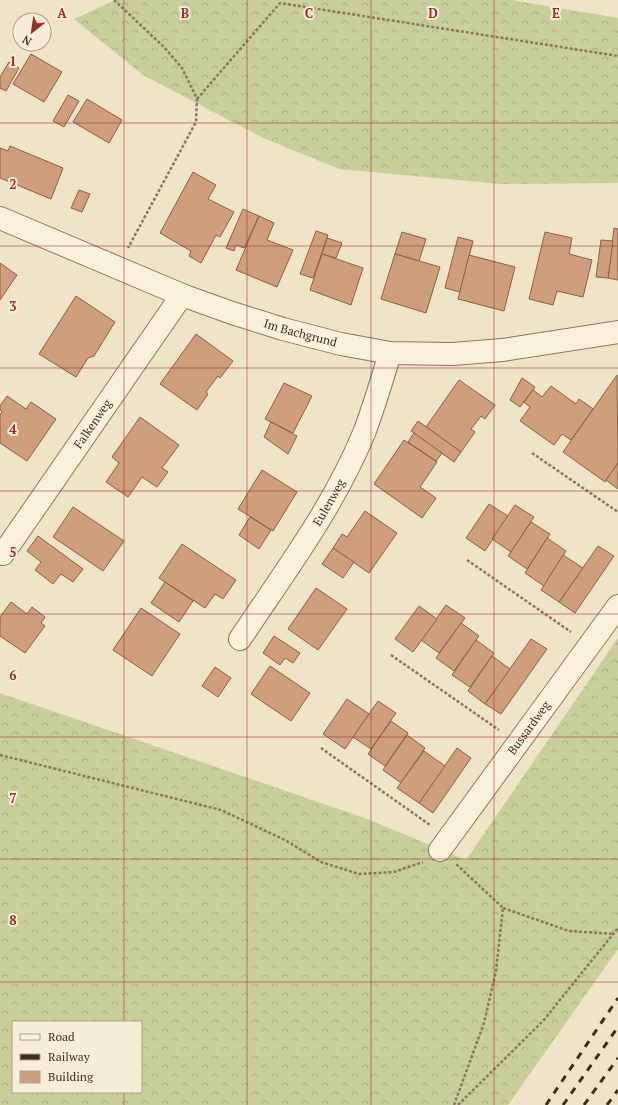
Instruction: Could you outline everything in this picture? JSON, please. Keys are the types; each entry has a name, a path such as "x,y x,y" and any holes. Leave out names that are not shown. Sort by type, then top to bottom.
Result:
{"street":[{"name":"Im Bachgrund","path":"0,218 182,294 232,313 284,329 342,344 390,352 452,354 503,350 618,332"},
{"name":"Falkenweg","path":"3,554 182,294"},
{"name":"Eulenweg","path":"240,639 310,534 335,492 364,434 372,413 390,352"},
{"name":"Bussardweg","path":"444,844 618,606"}],"path":[{"path":"114,0 164,47 182,68 197,99 196,122 117,267"},
{"path":"197,99 280,3 618,56"},
{"path":"532,453 618,512"},
{"path":"467,560 590,645"},
{"path":"391,655 518,743"},
{"path":"321,748 444,844 503,908 569,931 614,934"},
{"path":"0,755 221,810 285,840 321,862 359,874 394,872 420,864 444,844"},
{"path":"454,1105 484,1023 496,971 503,908"},
{"path":"458,1105 543,1021 618,928"}],"green space":[{"path":"115,0 512,0 618,18 618,183 500,184 339,169 263,138 143,75 74,19"},
{"path":"618,638 618,949 508,1105 0,1105 0,693 365,818 466,860"}],"building":[{"path":"31,54 62,72 44,102 13,84"},
{"path":"9,62 19,68 6,91 0,88 0,77"},
{"path":"68,95 79,101 64,127 53,121"},
{"path":"87,99 122,120 109,143 73,122"},
{"path":"10,146 63,168 51,199 0,178 0,148 8,151"},
{"path":"193,172 216,185 208,199 234,212 220,237 216,235 201,263 189,256 191,251 160,233"},
{"path":"79,190 90,194 82,212 71,208"},
{"path":"243,209 259,216 244,248 236,245 234,251 226,248"},
{"path":"259,216 274,223 267,240 293,250 277,287 236,270"},
{"path":"614,228 618,229 618,280 608,278"},
{"path":"316,231 328,235 313,278 300,274"},
{"path":"402,232 426,239 419,261 395,254"},
{"path":"545,232 572,238 569,254 592,260 583,297 557,291 553,305 529,299"},
{"path":"458,237 473,241 460,292 445,288"},
{"path":"327,238 342,243 336,258 322,254"},
{"path":"601,240 613,241 608,278 596,277"},
{"path":"322,254 363,268 351,305 310,290"},
{"path":"395,254 440,267 426,313 381,299"},
{"path":"469,255 515,267 504,311 458,299"},
{"path":"0,263 17,275 0,300"},
{"path":"76,296 115,322 94,356 88,358 76,377 39,354"},
{"path":"196,334 233,361 220,378 218,376 206,392 208,394 197,410 160,384"},
{"path":"617,375 618,463 605,482 563,452"},
{"path":"522,378 535,387 520,407 510,400"},
{"path":"459,380 495,405 485,419 481,416 471,429 475,432 461,452 426,427"},
{"path":"284,383 312,396 293,433 265,419"},
{"path":"551,386 576,404 579,399 593,409 571,440 562,434 554,445 520,421 530,407 524,402 533,390 542,397"},
{"path":"7,396 26,409 31,402 56,419 27,461 0,443 0,415 2,412 0,410 0,406"},
{"path":"140,417 179,445 162,468 168,472 157,487 142,477 128,497 106,482 119,463 112,457"},
{"path":"418,421 461,452 454,462 411,431"},
{"path":"271,422 297,436 288,454 264,437"},
{"path":"414,433 442,453 436,461 408,442"},
{"path":"404,440 437,462 420,487 436,498 422,518 374,484"},
{"path":"618,463 618,489 606,480"},
{"path":"262,470 297,492 273,531 238,509"},
{"path":"489,504 508,516 485,551 466,538"},
{"path":"515,505 534,517 511,552 492,539"},
{"path":"73,507 124,541 103,571 53,537"},
{"path":"365,511 397,533 369,573 333,548 342,534 347,537"},
{"path":"250,517 271,530 259,549 239,535"},
{"path":"531,522 550,534 527,569 508,556"},
{"path":"38,536 83,569 73,582 61,574 53,584 35,570 41,562 27,551"},
{"path":"547,538 566,551 544,586 525,573"},
{"path":"182,544 236,580 223,599 215,594 205,608 159,578"},
{"path":"598,546 614,556 575,613 559,602"},
{"path":"333,548 354,562 343,578 322,564"},
{"path":"563,555 583,568 559,602 541,590"},
{"path":"165,582 193,601 179,622 151,603"},
{"path":"316,588 347,609 318,650 288,629"},
{"path":"11,602 27,614 32,607 45,617 41,623 45,626 25,653 0,636 0,617"},
{"path":"446,605 465,618 439,653 421,640"},
{"path":"419,606 437,619 413,652 395,639"},
{"path":"141,608 180,634 152,676 113,650"},
{"path":"461,623 479,636 454,671 436,658"},
{"path":"274,636 300,653 293,663 285,658 280,665 263,653"},
{"path":"531,639 547,649 501,714 485,704"},
{"path":"476,640 494,653 470,687 452,675"},
{"path":"492,656 510,669 485,704 468,691"},
{"path":"270,666 310,693 291,721 251,694"},
{"path":"215,667 231,678 218,697 202,686"},
{"path":"347,699 369,714 345,749 323,734"},
{"path":"378,701 396,713 371,749 353,737"},
{"path":"391,721 408,733 385,766 368,754"},
{"path":"407,735 425,748 401,783 383,770"},
{"path":"457,748 471,758 433,813 419,803"},
{"path":"424,751 445,766 419,803 397,788"}],"railway":[{"path":"546,1105 618,998"},
{"path":"563,1105 618,1027"},
{"path":"584,1105 618,1058"},
{"path":"607,1105 618,1090"}]}
